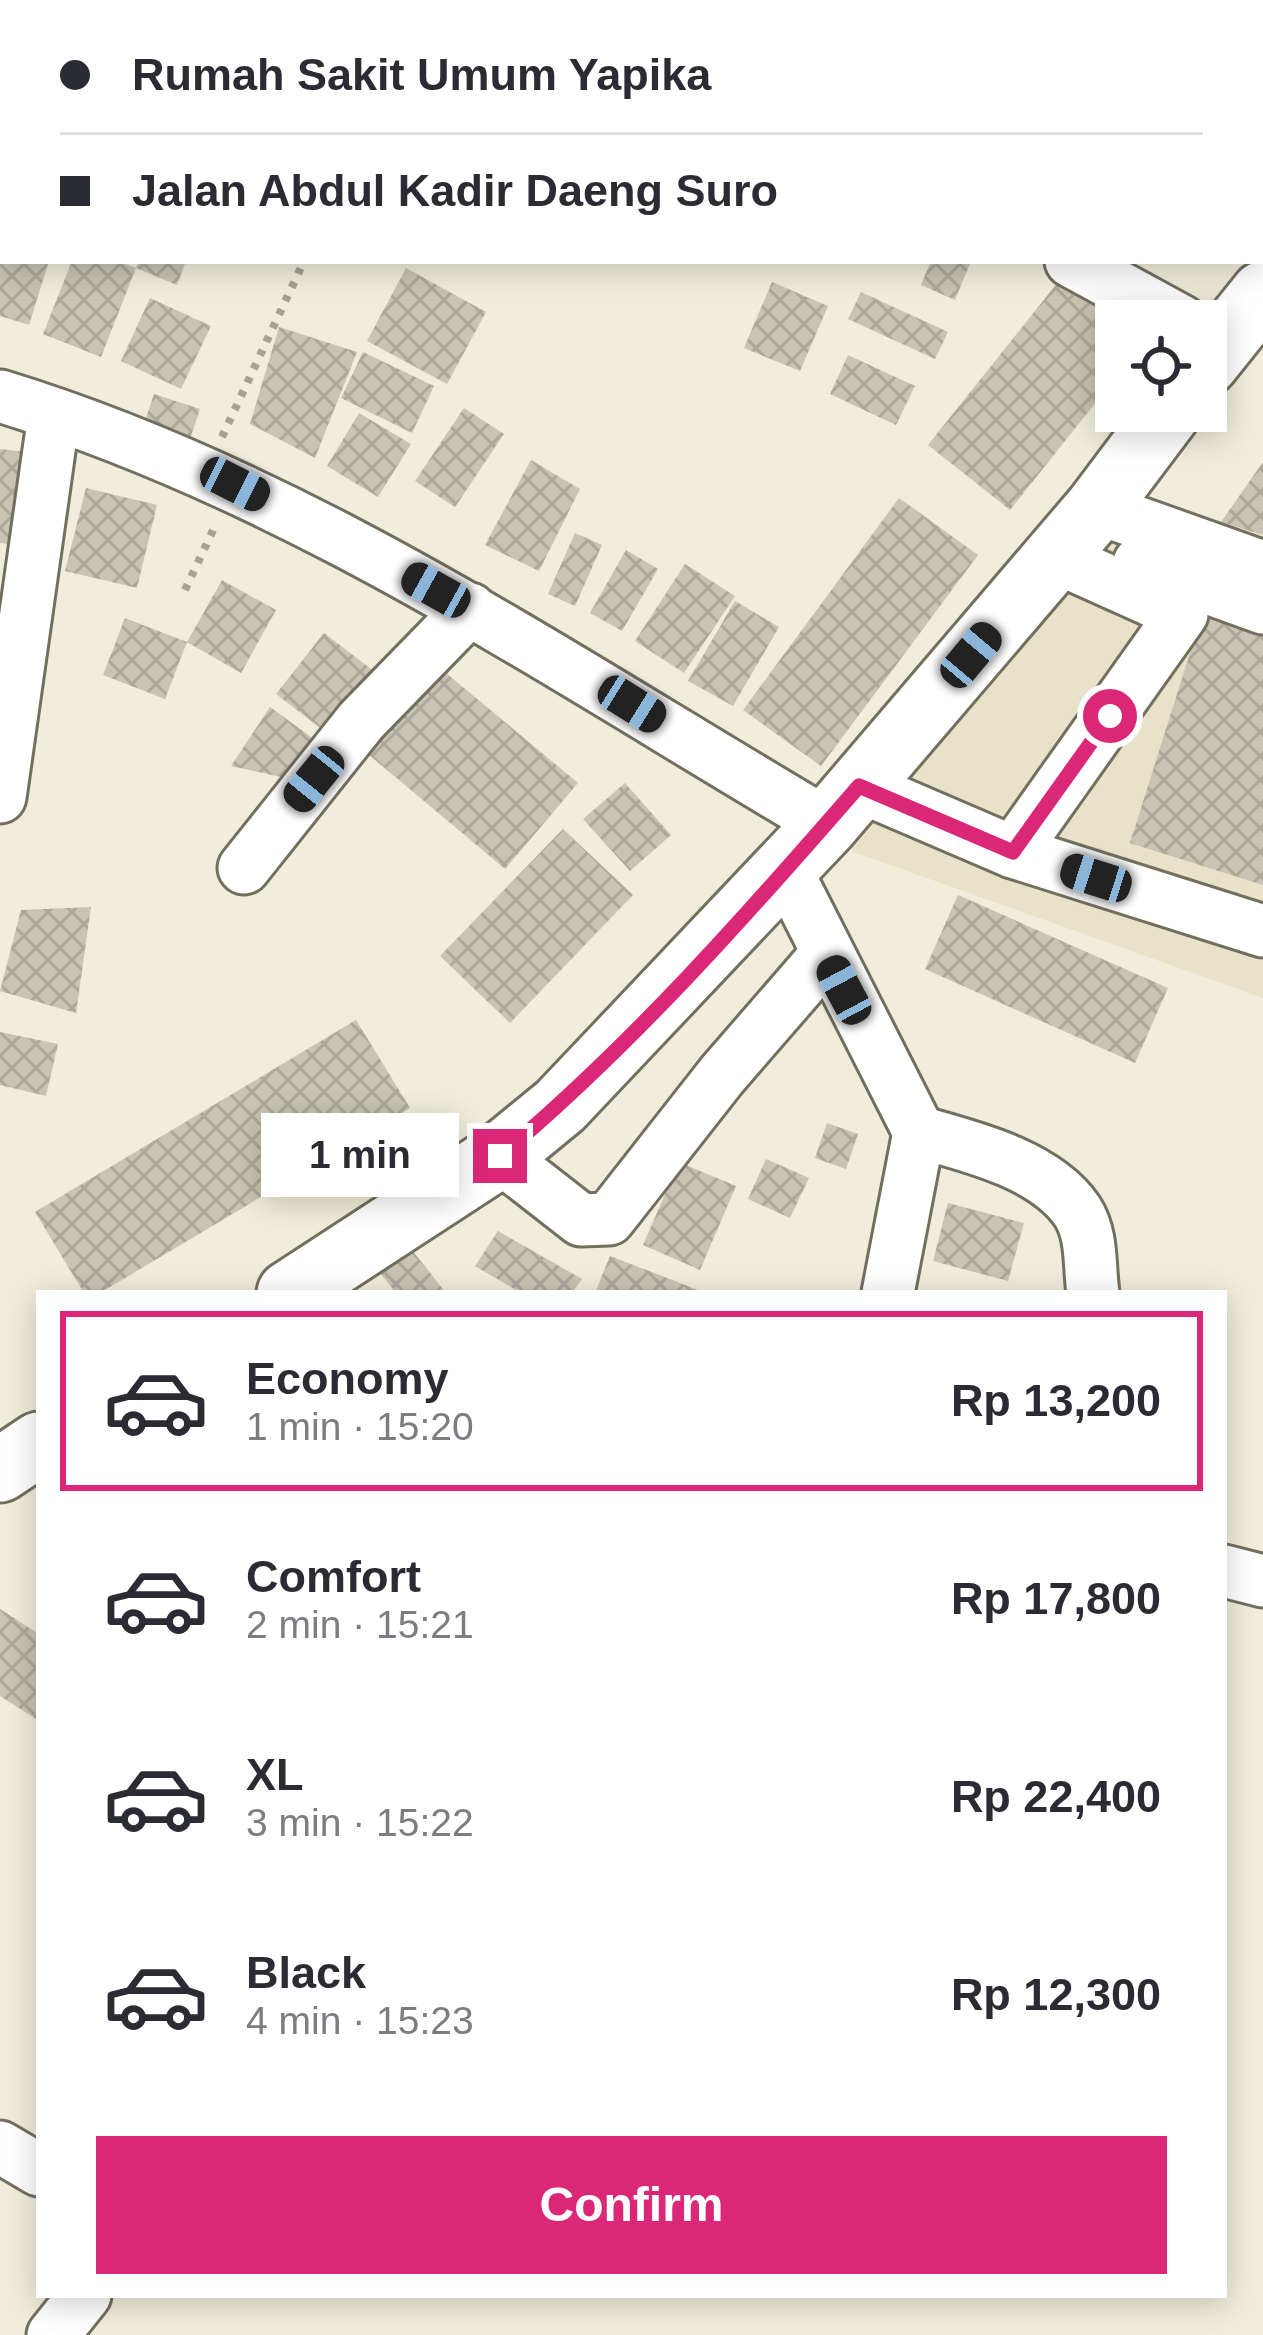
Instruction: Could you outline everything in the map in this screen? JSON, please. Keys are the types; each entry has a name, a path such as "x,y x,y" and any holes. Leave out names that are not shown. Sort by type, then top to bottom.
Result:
{"main road":[{"path":"1227,322 1263,293"},
{"path":"294,1290 500,1156 560,1106 786,870 1074,534 1154,432"},
{"path":"0,1469 36,1446"}],"street":[{"path":"1076,264 1135,300"},
{"path":"0,396 220,477 843,805 1013,852 1263,931"},
{"path":"0,797 54,415"},
{"path":"1074,534 1263,567"},
{"path":"1074,534 1263,608"},
{"path":"1013,852 1182,614 1074,534"},
{"path":"244,868 361,721 470,609"},
{"path":"786,870 919,1132 889,1290"},
{"path":"500,1156 581,1220 609,1219 722,1075 826,955"},
{"path":"919,1132 968,1146 1054,1187 1078,1212 1084,1228 1093,1290"},
{"path":"1227,1572 1263,1581"},
{"path":"0,2147 36,2168"},
{"path":"52,2335 83,2298"}],"path":[{"path":"185,590 220,477 303,264"}],"shaded area":[{"path":"1109,537 1263,584 1263,998 851,851"}],"building":[{"path":"0,264 48,264 29,325 0,316"},
{"path":"71,264 136,268 101,357 43,334"},
{"path":"138,264 185,264 177,285 136,268"},
{"path":"930,264 970,264 955,300 921,285"},
{"path":"406,268 486,312 447,384 367,341"},
{"path":"1066,272 1101,300 1095,300 1095,403 1010,510 928,445"},
{"path":"772,282 828,306 800,371 744,348"},
{"path":"861,292 948,332 935,359 848,319"},
{"path":"150,298 211,326 181,389 121,361"},
{"path":"279,327 357,352 315,458 250,424"},
{"path":"363,352 434,386 412,433 341,398"},
{"path":"848,355 915,386 896,425 830,394"},
{"path":"154,394 200,409 187,448 141,433"},
{"path":"464,408 504,434 455,507 415,481"},
{"path":"359,413 411,444 378,497 327,466"},
{"path":"0,449 35,453 24,546 0,543"},
{"path":"531,460 580,489 539,571 485,545"},
{"path":"1263,462 1263,535 1221,522"},
{"path":"86,488 157,505 137,588 65,571"},
{"path":"899,498 978,555 821,766 743,710"},
{"path":"575,533 602,545 575,606 548,594"},
{"path":"626,550 658,569 622,631 590,613"},
{"path":"685,564 735,596 684,673 635,641"},
{"path":"1214,577 1263,593 1263,885 1130,843"},
{"path":"222,580 276,610 241,673 187,642"},
{"path":"735,601 779,627 733,706 688,681"},
{"path":"125,618 187,642 165,699 103,675"},
{"path":"324,633 375,672 327,733 276,694"},
{"path":"440,668 578,783 505,869 368,754"},
{"path":"270,707 318,742 290,779 231,766"},
{"path":"625,783 671,835 630,871 583,819"},
{"path":"563,829 633,895 510,1023 440,956"},
{"path":"958,895 1168,988 1135,1063 925,969"},
{"path":"91,907 76,1013 0,991 21,910"},
{"path":"356,1020 410,1108 105,1290 82,1290 35,1212"},
{"path":"0,1032 58,1044 46,1096 0,1085"},
{"path":"827,1123 858,1134 846,1169 815,1158"},
{"path":"766,1159 809,1178 790,1218 748,1199"},
{"path":"679,1162 736,1186 700,1270 643,1245"},
{"path":"948,1203 1024,1223 1008,1281 933,1261"},
{"path":"498,1231 582,1279 574,1290 516,1290 475,1266"},
{"path":"408,1245 444,1290 394,1290 377,1269"},
{"path":"610,1256 698,1290 596,1290"},
{"path":"0,1609 36,1632 36,1719 0,1696"}],"route":[{"path":"500,1156 560,1106 786,870 859,786 1013,852 1110,716"}]}
